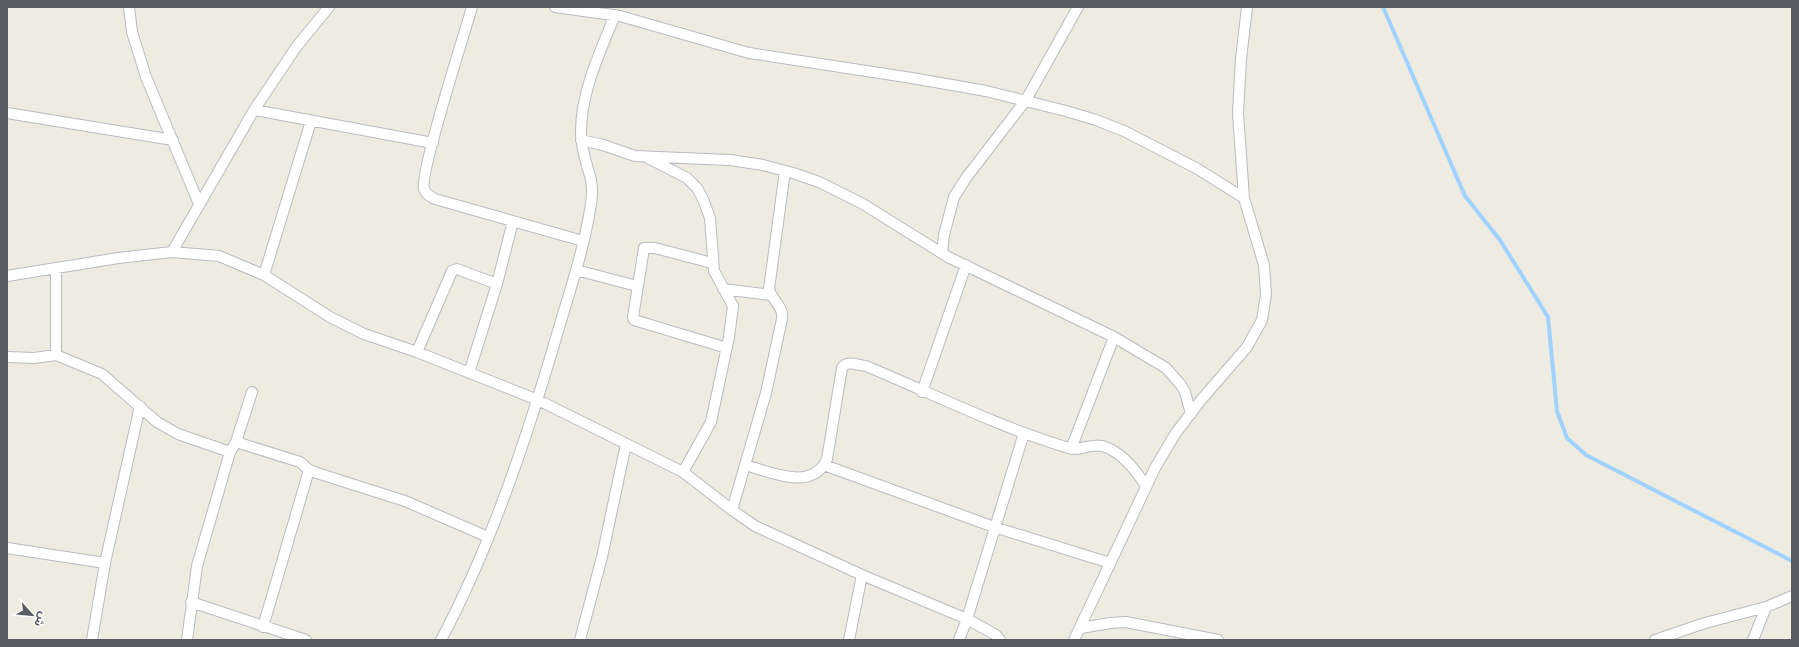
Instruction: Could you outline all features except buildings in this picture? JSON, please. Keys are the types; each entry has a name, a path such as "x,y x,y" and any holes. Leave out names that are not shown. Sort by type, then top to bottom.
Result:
{"street":[{"path":"129,7 132,32 146,77 199,204"},
{"path":"172,252 254,110 297,46 329,7"},
{"path":"472,7 433,143 423,182 424,190 429,196 583,240"},
{"path":"555,7 614,15 749,53 912,78 1026,100 1066,110 1124,131 1196,168 1244,198"},
{"path":"942,253 945,229 954,197 966,178 1026,100 1078,7"},
{"path":"1074,640 1081,628 1146,486 1175,434 1247,347 1262,320 1266,295 1264,265 1244,198 1238,113 1240,59 1247,7"},
{"path":"441,640 477,566 538,400 576,270 592,193 591,179 581,140 583,110 597,59 614,15"},
{"path":"254,110 433,143"},
{"path":"7,113 173,140"},
{"path":"264,275 311,121"},
{"path":"581,140 635,156 668,156 730,160 763,165 819,182 863,204 942,253 1114,336 1166,368 1175,377 1185,392 1191,414"},
{"path":"644,156 675,170 694,183 697,188 710,218 712,263 718,281 733,306 727,348 711,422 683,472"},
{"path":"732,510 766,393 782,319 782,309 771,295 770,280 785,171"},
{"path":"469,372 497,284 513,221"},
{"path":"712,263 656,248 644,248 632,317 634,320 727,348"},
{"path":"7,276 118,258 172,252 219,256 264,275 337,321 364,334 417,352 538,400 683,472 755,526 862,575 967,619 996,635 1000,640"},
{"path":"922,392 966,265"},
{"path":"56,268 56,355"},
{"path":"417,352 449,277 454,269 497,284"},
{"path":"576,270 637,286"},
{"path":"723,289 771,295"},
{"path":"1071,449 1114,336"},
{"path":"7,357 34,358 56,355 102,374 157,422 178,434 230,452"},
{"path":"745,465 792,478 814,474 824,465 844,365 849,363 866,366 922,392 1024,433 1071,449 1088,445 1099,445 1107,448 1125,460 1134,469 1146,486"},
{"path":"187,640 197,566 230,452 236,442 252,392"},
{"path":"92,640 105,562 140,406"},
{"path":"959,640 967,619 1024,433"},
{"path":"236,442 300,462 309,470 405,501 488,537"},
{"path":"580,640 602,557 626,444"},
{"path":"824,465 994,527 1110,563"},
{"path":"263,627 309,470"},
{"path":"7,548 105,562"},
{"path":"849,640 862,575"},
{"path":"1655,640 1705,623 1766,607 1792,596"},
{"path":"191,602 306,640"},
{"path":"1753,640 1766,607"},
{"path":"1081,628 1126,622 1218,640"}],"waterway":[{"path":"1383,7 1465,196 1500,240 1548,317 1557,411 1567,438 1586,455 1792,561"}]}
